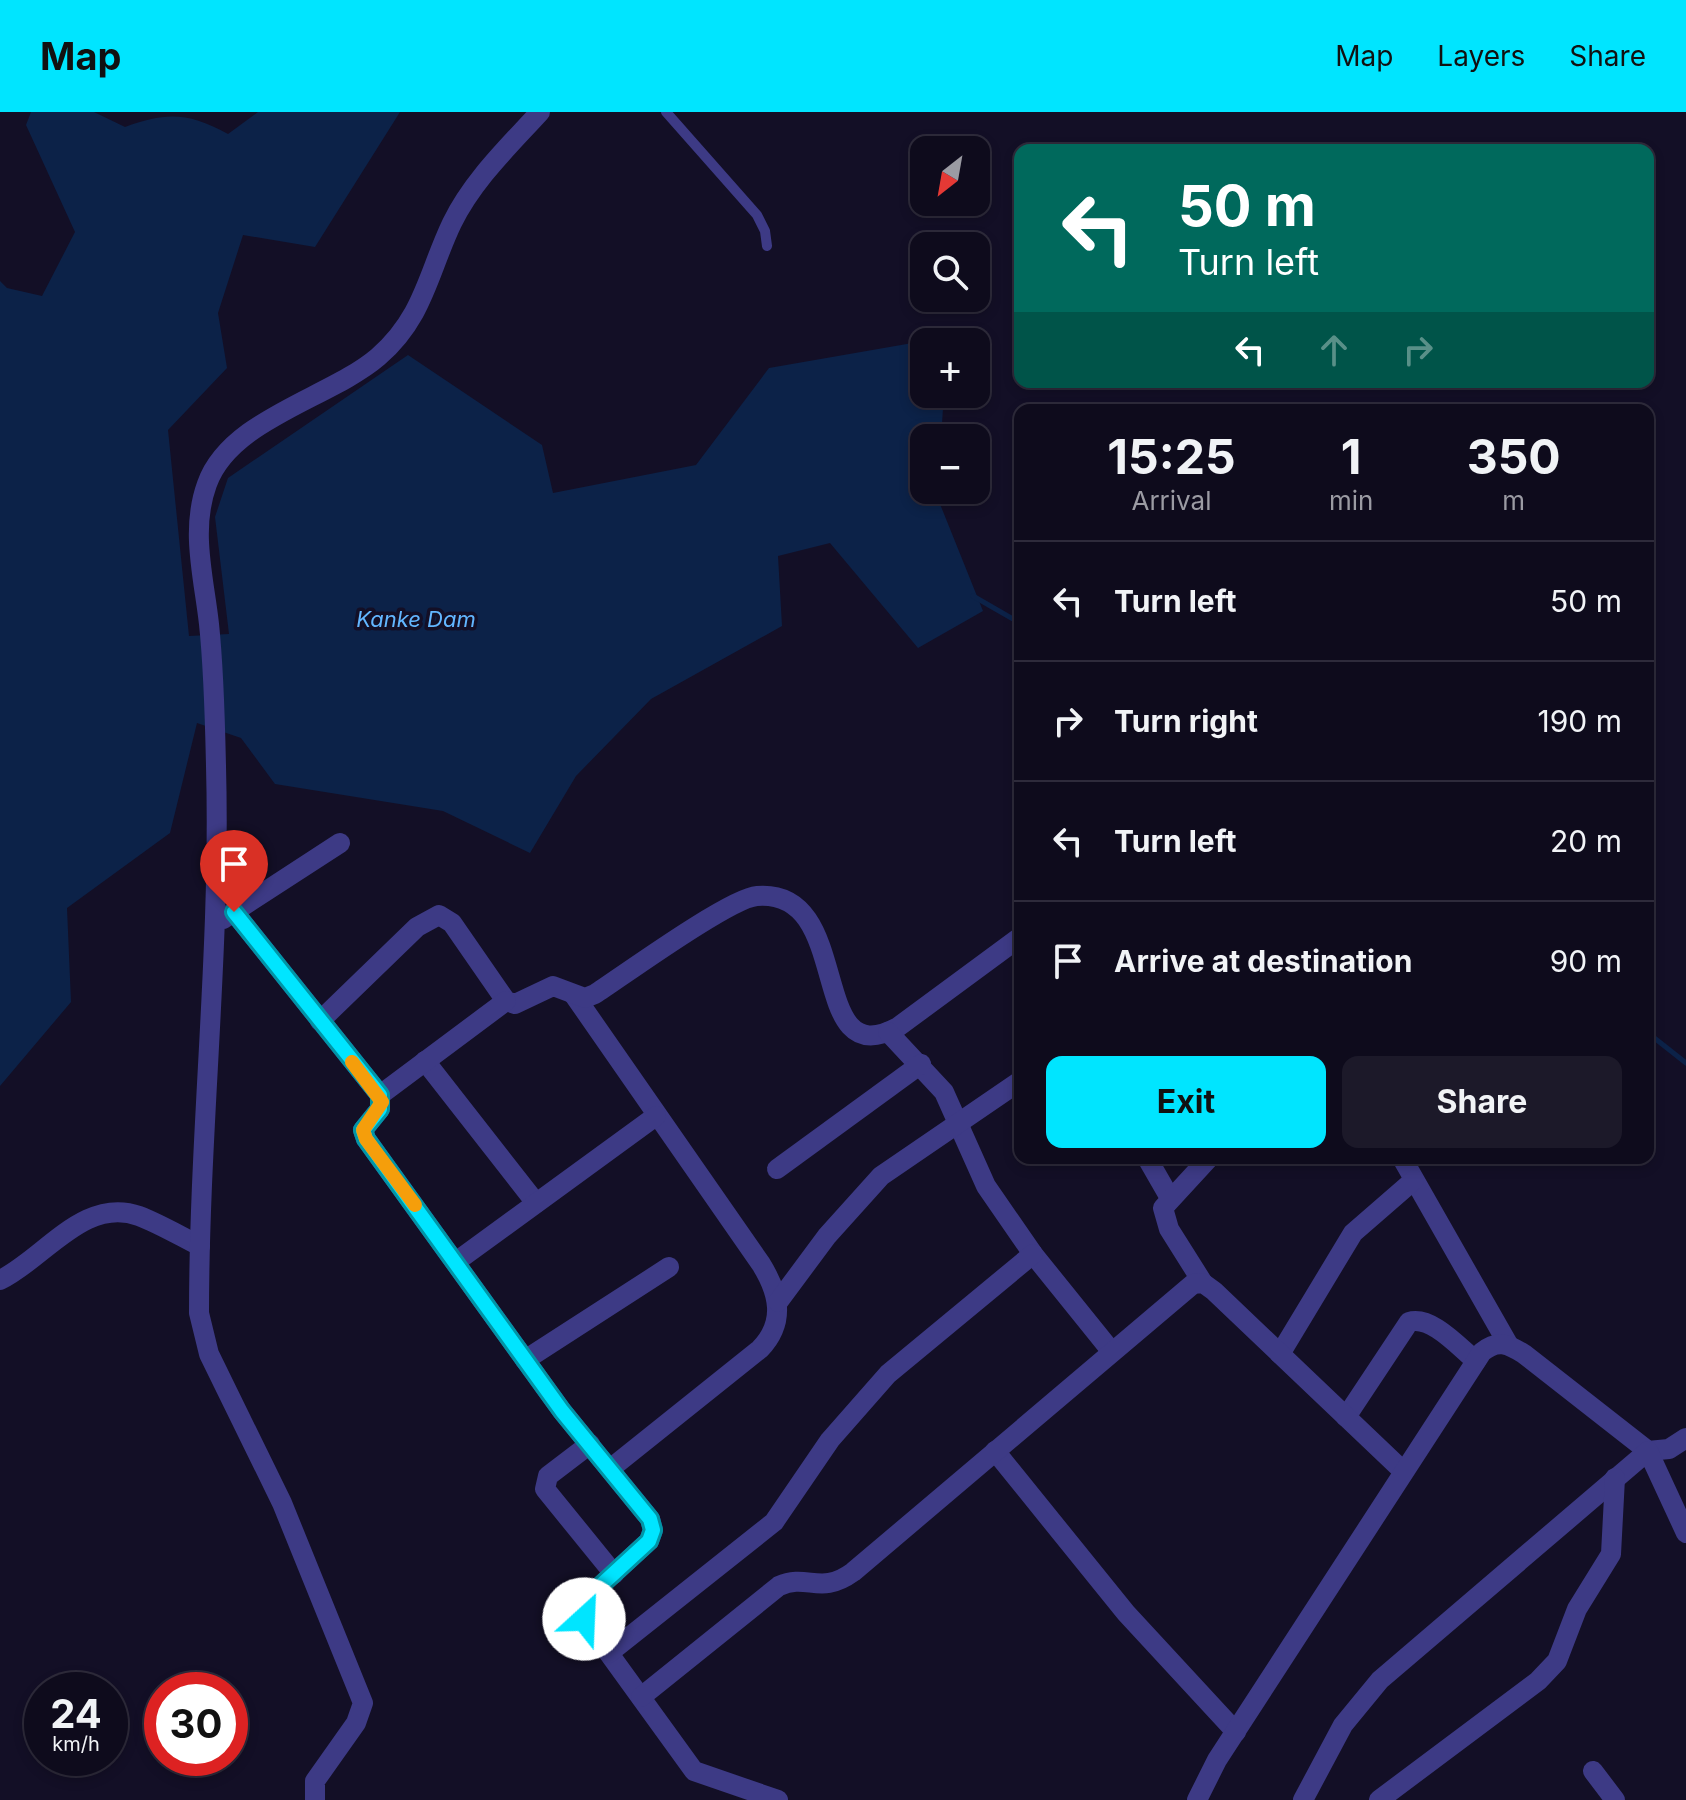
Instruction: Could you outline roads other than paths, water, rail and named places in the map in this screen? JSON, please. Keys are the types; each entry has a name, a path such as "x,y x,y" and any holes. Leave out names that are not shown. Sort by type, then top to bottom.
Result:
{"street":[{"path":"315,1800 315,1781 356,1723 363,1703 282,1503 209,1354 199,1313 216,769 209,624 200,525 207,482 221,459 270,420 375,359 397,339 428,291 453,222 472,190 540,112"},
{"path":"213,926 340,843"},
{"path":"320,1021 417,927 439,915 452,923 506,1001 515,1004 553,986 585,998 595,994 739,901 770,897 789,905 806,918 820,937 838,1008 851,1027 868,1037 888,1032 1014,941"},
{"path":"234,912 380,1095 380,1109 363,1130 366,1139 457,1261 525,1360 641,1505 653,1530 649,1541 586,1599 581,1609 584,1619 694,1771 778,1800"},
{"path":"574,995 761,1264 772,1282 778,1302"},
{"path":"380,1095 506,1001"},
{"path":"888,1032 944,1092 986,1186 1033,1254 1112,1352"},
{"path":"425,1061 536,1203"},
{"path":"777,1169 921,1064"},
{"path":"610,1469 760,1349 772,1336 778,1302 827,1236 881,1176 1014,1085"},
{"path":"457,1261 656,1116"},
{"path":"1150,1164 1170,1198"},
{"path":"1203,1164 1163,1208 1163,1217 1203,1283 1403,1471"},
{"path":"1405,1164 1508,1344 1648,1451 1676,1519 1686,1533"},
{"path":"1280,1354 1353,1233 1414,1180"},
{"path":"0,1280 21,1269 65,1233 92,1216 117,1212 138,1216 200,1246"},
{"path":"609,1653 774,1522 830,1440 888,1374 1033,1254"},
{"path":"525,1360 669,1267"},
{"path":"641,1697 779,1586 798,1581 816,1585 839,1582 1193,1284 1203,1283"},
{"path":"1346,1417 1409,1322 1418,1319 1428,1323 1476,1361"},
{"path":"1197,1800 1236,1732 1476,1361 1492,1344 1508,1344"},
{"path":"1303,1800 1343,1725 1380,1680 1648,1451 1669,1449 1686,1438"},
{"path":"590,1444 548,1476 545,1489 614,1574"},
{"path":"995,1451 1126,1613 1236,1732"},
{"path":"1379,1800 1538,1681 1557,1661 1577,1609 1611,1554 1615,1478"},
{"path":"1593,1771 1615,1800"}],"lane":[{"path":"666,112 757,215 765,231 767,246"}],"water":[{"name":"Kanke Dam","path":"31,112 94,112 125,127 153,119 177,117 201,122 228,134 258,112 400,112 315,247 243,235 218,313 227,368 168,430 189,636 229,634 215,517 228,478 408,355 542,445 553,493 696,465 769,368 910,343 910,408 943,408 942,424 910,424 910,504 940,504 983,611 918,648 830,543 778,556 782,626 651,699 576,776 530,853 443,811 275,784 241,738 197,723 170,833 67,908 71,1002 0,1086 0,281 7,288 42,296 75,232 26,125"}],"waterway":[{"path":"973,596 1014,620"},
{"path":"1654,1038 1686,1063"}]}
